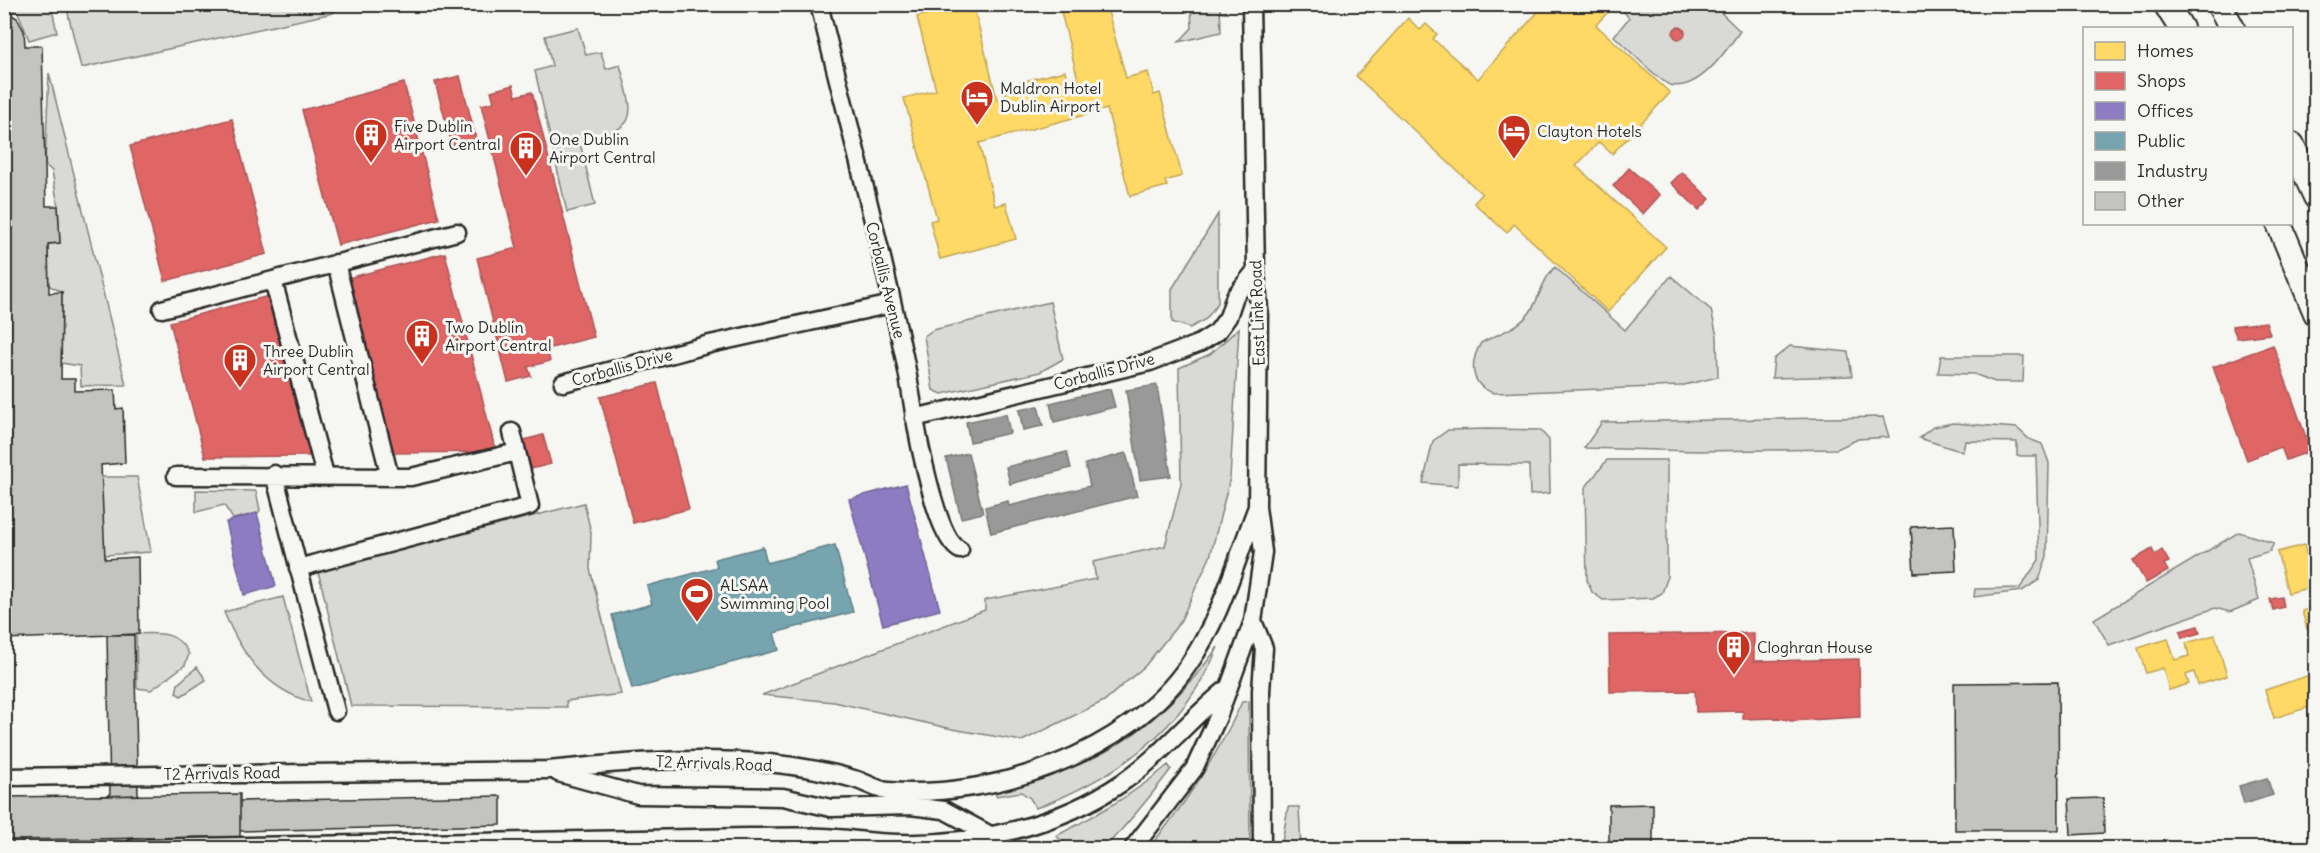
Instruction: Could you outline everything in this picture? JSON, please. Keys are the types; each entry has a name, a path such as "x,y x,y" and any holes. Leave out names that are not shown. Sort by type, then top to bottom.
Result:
{"main road":[{"path":"2166,4 2180,27"},
{"path":"2219,4 2231,27"},
{"path":"2293,147 2316,197"},
{"path":"2279,225 2315,309"}],"street":[{"name":"Corballis Avenue","path":"819,4 892,304 914,418 946,534 954,547 960,550"},
{"name":"East Link Road","path":"1133,849 1194,769 1253,621 1263,552 1257,507 1259,309 1256,270 1251,4"},
{"path":"162,309 457,232"},
{"path":"336,263 390,477"},
{"name":"Corballis Drive","path":"914,418 1150,362 1200,343 1218,332 1228,317 1235,296 1256,270"},
{"path":"273,280 325,475"},
{"name":"Corballis Drive","path":"563,383 710,344 892,304"},
{"path":"298,568 530,506 512,432"},
{"path":"176,476 274,474 411,477 517,452"},
{"path":"274,474 336,711"},
{"name":"T2 Arrivals Road","path":"4,777 548,770 637,760 728,760 829,773 886,791 982,786 1024,776 1054,765 1112,735 1138,717 1166,691 1188,666 1208,633 1228,589 1237,557 1257,507"},
{"name":"East Link Road","path":"1253,621 1264,648 1261,691 1262,849"},
{"path":"134,849 749,837 822,837 860,845 993,836 1074,810 1124,781 1175,738 1204,707 1228,688"},
{"name":"T2 Arrivals Road","path":"548,770 638,795 783,797 831,808 910,806 944,810 993,836"},
{"path":"993,836 1009,849"},
{"path":"902,843 928,849"}],"shaded area":[{"path":"66,4 342,5 333,13 81,68"},
{"path":"4,5 51,5 57,32 29,40 18,12 5,8"},
{"path":"1191,5 1220,5 1221,32 1179,42 1192,28"},
{"path":"1624,5 1713,5 1740,31 1719,59 1701,76 1681,86 1670,85 1651,71 1614,36 1629,18 1621,8"},
{"path":"578,28 586,55 601,52 606,69 620,65 630,110 623,126 580,143 595,205 567,212 535,71 552,66 545,36"},
{"path":"49,73 126,385 81,386 80,366 61,363 62,292 48,285 48,244 60,243 58,206 52,171 45,165"},
{"path":"1218,214 1218,303 1206,319 1190,328 1172,322 1172,289"},
{"path":"1555,267 1625,330 1671,276 1711,310 1717,336 1718,377 1680,386 1494,393 1486,390 1480,385 1474,373 1475,358 1481,343 1516,325 1527,316 1547,277"},
{"path":"1050,302 1063,359 1040,372 942,394 933,390 924,336 933,330"},
{"path":"1239,328 1230,478 1210,557 1180,622 1145,666 1104,701 1022,741 952,729 834,702 762,695 985,610 985,600 1096,579 1093,562 1165,546 1181,484 1179,368 1210,354"},
{"path":"1790,346 1848,352 1852,376 1772,378 1774,359"},
{"path":"1941,356 2024,356 2023,382 1995,382 1974,374 1938,373"},
{"path":"1883,417 1889,437 1858,439 1837,449 1697,451 1584,448 1602,422"},
{"path":"1953,423 2017,428 2029,439 2042,444 2049,463 2047,556 2039,580 2022,591 1974,597 1975,589 2020,588 2039,560 2036,456 2017,456 2017,442 1965,441 1963,452 1919,438 1933,427"},
{"path":"1448,430 1540,430 1549,440 1550,493 1530,495 1529,465 1458,464 1458,486 1423,483 1433,441"},
{"path":"1607,460 1667,460 1667,579 1662,593 1653,598 1603,600 1592,592 1587,580 1585,488"},
{"path":"101,477 137,477 151,552 104,555"},
{"path":"196,490 256,491 260,510 258,513 233,519 224,505 196,512"},
{"path":"584,503 591,532 590,569 621,694 566,701 567,707 351,706 318,571"},
{"path":"2239,532 2274,543 2270,551 2247,558 2259,600 2230,612 2215,608 2109,645 2094,619"},
{"path":"283,597 311,702 280,688 257,668 238,642 224,612"},
{"path":"136,634 161,634 174,637 189,654 185,665 151,690 137,688"},
{"path":"1218,647 1187,703 1145,747 1120,765 1066,796 1036,808 1030,798 1021,792 996,796 995,791 1063,771 1121,742 1147,724 1171,702"},
{"path":"197,667 206,680 181,696 176,693 178,684"},
{"path":"1249,701 1250,848 1149,848 1200,778 1242,702"},
{"path":"1168,765 1171,769 1131,819 1104,848 1072,848 1056,836 1128,795"},
{"path":"1288,807 1299,807 1301,848 1281,848"}],"building: Homes":[{"name":"Maldron Hotel Dublin Airport","path":"937,4 973,4 997,99 1007,97 1004,86 1065,71 1068,82 1078,79 1059,4 1106,4 1126,78 1148,72 1154,95 1160,93 1182,176 1165,181 1167,186 1130,196 1107,109 979,143 995,206 1006,203 1016,239 940,259 930,221 937,219 904,98 936,90 917,17 938,11"},
{"name":"Clayton Hotels","path":"1545,4 1615,4 1596,25 1670,93 1612,154 1599,142 1576,166 1666,247 1608,312 1514,224 1507,233 1474,203 1482,194 1356,76 1408,18 1420,30 1426,24 1437,34 1433,39 1478,79"},
{"path":"2304,545 2309,565 2316,563 2316,586 2288,593 2277,552"},
{"path":"2316,586 2316,627 2307,629 2302,611 2315,607 2310,587"},
{"path":"2215,635 2227,676 2198,685 2194,672 2186,675 2189,684 2169,690 2163,668 2146,673 2138,648 2168,639 2175,660 2189,656 2186,643"},
{"path":"2316,673 2316,705 2274,718 2265,690"}],"building: Shops":[{"path":"1681,27 1684,28 1684,38 1677,39 1674,38 1673,31 1674,28"},
{"path":"460,76 477,142 453,148 435,82"},
{"name":"Five Dublin Airport Central","path":"404,83 439,219 338,245 302,110"},
{"name":"One Dublin Airport Central","path":"513,85 516,96 532,92 594,337 547,349 550,361 528,367 531,376 508,382 477,258 517,248 481,105 494,102 491,91"},
{"path":"232,119 267,254 165,281 130,146"},
{"path":"1629,168 1660,195 1643,214 1613,186"},
{"path":"1682,172 1710,199 1699,210 1671,183"},
{"name":"Two Dublin Airport Central","path":"445,253 496,452 392,453 348,278"},
{"name":"Three Dublin Airport Central","path":"269,296 310,456 205,457 170,322"},
{"path":"2266,322 2270,334 2237,338 2232,326"},
{"path":"2273,345 2311,451 2286,460 2281,447 2247,460 2213,367"},
{"path":"657,383 689,509 633,523 600,397"},
{"path":"543,435 551,464 531,469 524,440"},
{"path":"2152,549 2155,555 2162,550 2169,562 2164,564 2168,571 2146,583 2133,560"},
{"path":"2282,597 2284,607 2273,610 2270,599"},
{"path":"2198,626 2200,633 2182,638 2180,631"},
{"name":"Cloghran House","path":"1754,633 1754,661 1859,659 1860,717 1791,721 1780,718 1743,719 1743,711 1696,712 1695,691 1610,692 1609,635"}],"building: Offices":[{"path":"906,484 940,610 883,625 849,499"},
{"path":"257,513 276,586 244,595 226,522"}],"building: Public":[{"path":"835,545 853,612 774,633 779,650 632,689 612,615 652,604 647,586 717,567 715,559 763,547 767,563"}],"building: Industry":[{"path":"1157,385 1171,476 1140,480 1126,390"},
{"path":"1110,389 1115,407 1054,422 1050,403"},
{"path":"1038,406 1043,426 1023,430 1019,410"},
{"path":"1006,414 1010,433 970,442 966,422"},
{"path":"1067,452 1071,468 1010,484 1006,467"},
{"path":"968,453 983,513 961,518 946,458"},
{"path":"1126,453 1137,496 991,533 985,507 1008,501 1009,506 1090,486 1085,464"},
{"path":"2267,778 2273,795 2244,804 2239,786"}],"building: Other":[{"path":"4,10 17,18 24,31 25,46 42,46 46,206 58,206 60,243 48,244 49,293 62,292 61,379 75,379 75,391 115,390 116,409 123,408 125,463 101,465 105,559 138,557 139,634 4,639"},
{"path":"1954,525 1956,571 1914,573 1911,527"},
{"path":"107,635 134,635 138,795 110,796"},
{"path":"2058,682 2059,830 1955,830 1954,683"},
{"path":"240,794 240,837 4,840 4,797"},
{"path":"501,796 501,825 240,831 240,801"},
{"path":"2103,798 2104,833 2071,835 2069,799"},
{"path":"1653,804 1653,848 1609,848 1609,805"},
{"path":"138,838 138,848 110,848 109,839"}],"place":[{"name":"Maldron Hotel Dublin Airport","path":"977,126"},
{"name":"Clayton Hotels","path":"1514,160"},
{"name":"Five Dublin Airport Central","path":"371,164"},
{"name":"One Dublin Airport Central","path":"526,177"},
{"name":"Two Dublin Airport Central","path":"422,365"},
{"name":"Three Dublin Airport Central","path":"240,389"},
{"name":"ALSAA Swimming Pool","path":"697,623"},
{"name":"Cloghran House","path":"1734,676"}]}
